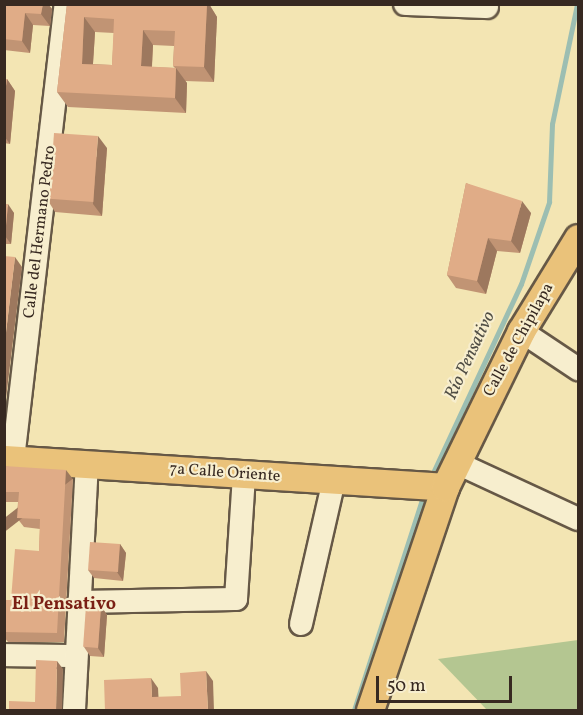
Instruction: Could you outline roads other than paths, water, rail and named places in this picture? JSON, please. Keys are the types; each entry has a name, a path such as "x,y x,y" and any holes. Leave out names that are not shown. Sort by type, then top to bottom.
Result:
{"main road":[{"name":"Calle de Chipilapa","path":"370,711 426,545 441,476 521,331 579,238"},
{"name":"7a Calle Oriente","path":"9,459 334,480 441,476"}],"street":[{"name":"Calle del Hermano Pedro","path":"9,459 66,4"},
{"path":"405,4 487,7"},
{"path":"521,331 579,369"},
{"path":"74,711 87,464"},
{"path":"79,602 236,599 244,474"},
{"path":"441,476 579,519"},
{"path":"301,624 334,480"},
{"path":"4,655 76,656"}],"waterway":[{"name":"Río Pensativo","path":"430,479 521,284 549,202 552,124 577,4"},
{"name":"Río Pensativo","path":"354,710 424,493"}],"district":[{"name":"El Pensativo","path":"64,605"}]}
